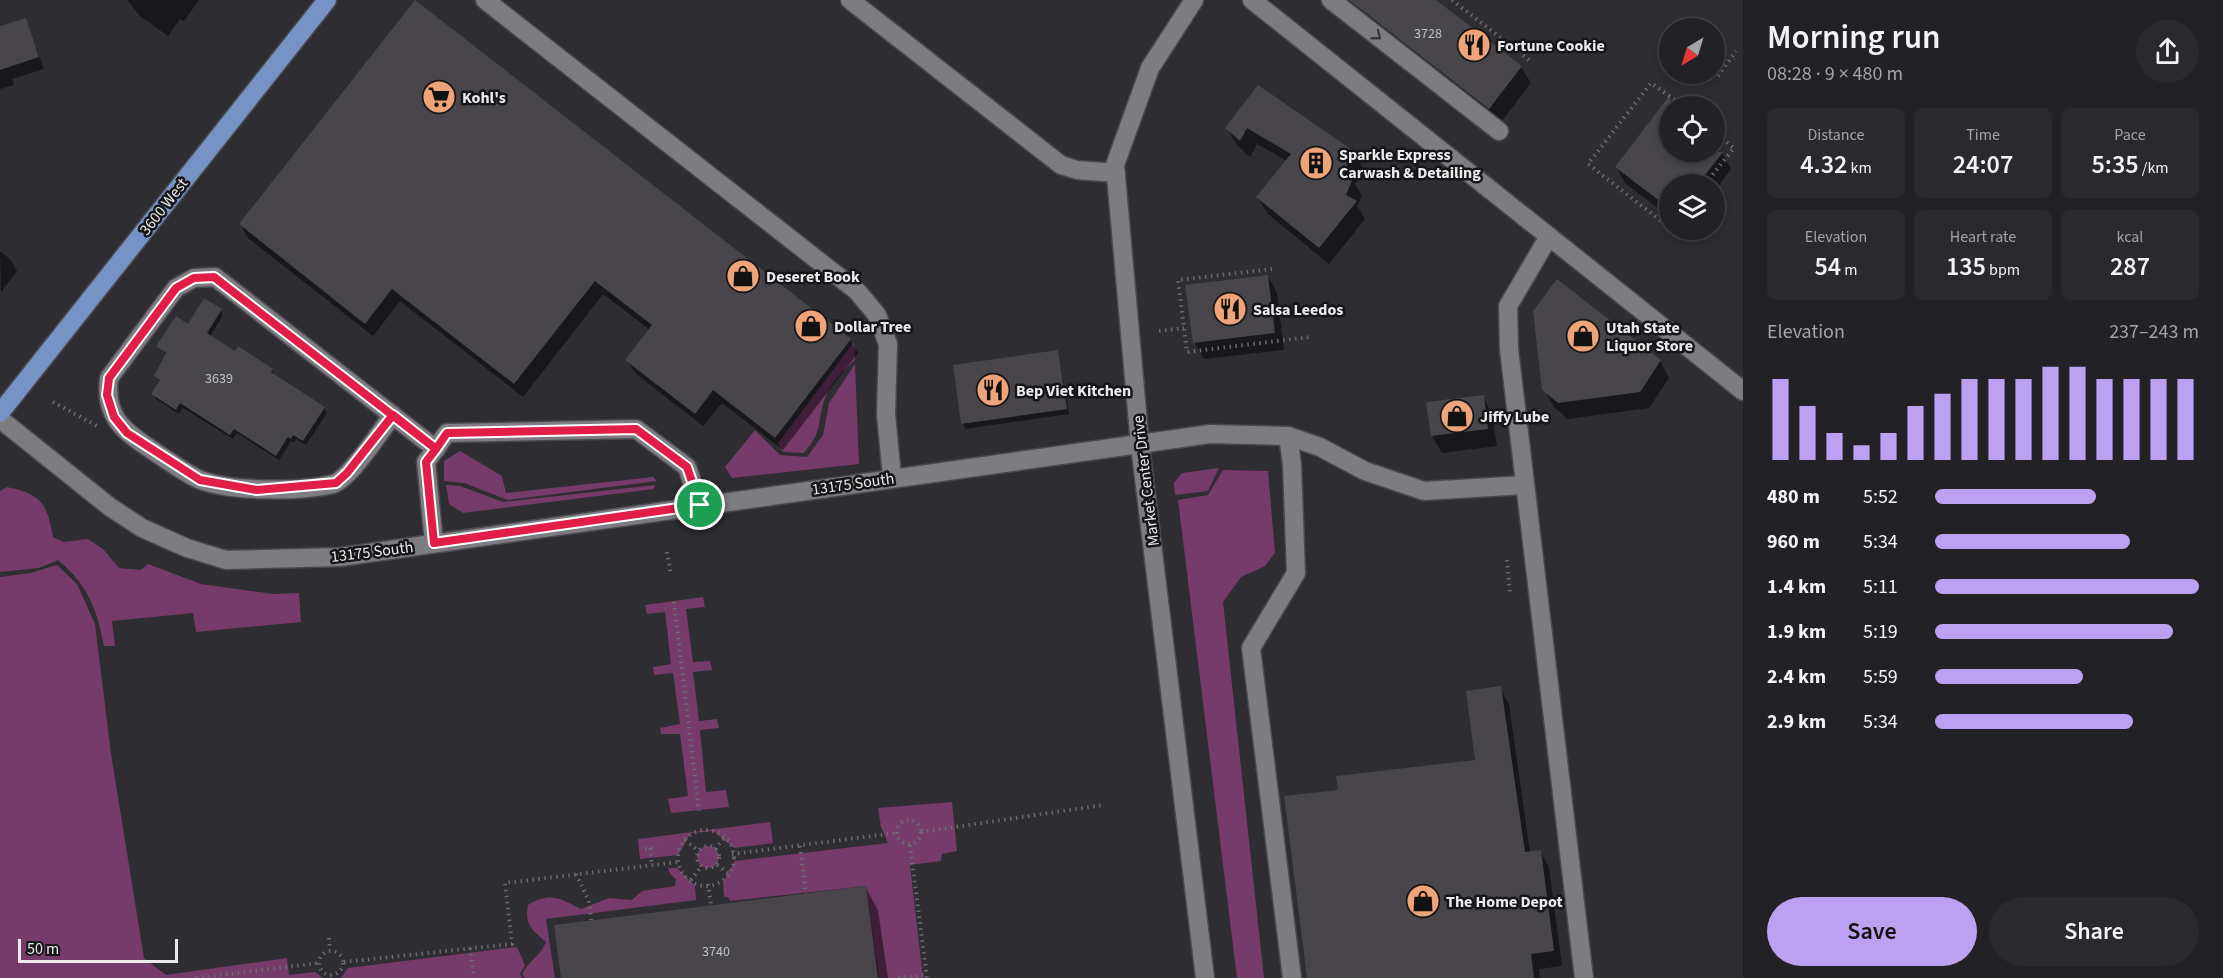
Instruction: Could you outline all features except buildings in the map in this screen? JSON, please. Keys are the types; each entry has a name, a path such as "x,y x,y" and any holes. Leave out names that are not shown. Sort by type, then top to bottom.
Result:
{"main road":[{"name":"3600 West","path":"0,413 324,1"}],"street":[{"path":"485,0 857,291 877,315 888,344 886,414 892,477"},
{"path":"850,0 1061,165 1077,170 1116,173"},
{"name":"Market Center Drive","path":"1194,0 1150,68 1114,165 1140,445 1205,978"},
{"path":"1252,0 1743,391"},
{"path":"1331,0 1499,130"},
{"path":"1548,238 1508,306 1509,349 1584,978"},
{"path":"393,415 347,473 336,483 257,490 200,480 175,466 127,433 114,417 107,395 109,378 176,288 194,278 214,277 393,415 436,449"},
{"name":"13175 South","path":"0,419 110,507 142,528 187,548 226,560 340,557 892,477 1210,434 1288,436 1320,447 1365,471 1424,491 1525,485"},
{"path":"434,543 426,462 447,433 636,429 687,467 700,505"},
{"path":"1288,436 1293,465 1296,573 1251,648 1292,978"}],"path":[{"path":"1452,0 1529,60"},
{"path":"1725,66 1736,51"},
{"path":"1659,219 1588,164 1651,83 1669,96"},
{"path":"1725,141 1734,148 1725,159"},
{"path":"1713,174 1723,162"},
{"path":"1272,269 1178,280 1187,352 1310,337"},
{"path":"1160,331 1184,328"},
{"path":"53,402 88,419 104,432"},
{"path":"667,552 671,575"},
{"path":"1507,560 1510,594"},
{"path":"674,602 699,811"},
{"path":"921,832 1103,805"},
{"path":"906,820 914,821 921,832 919,839 910,845 899,841 896,833 899,825 906,820"},
{"path":"713,830 724,838 730,843 734,866 720,883 698,885 680,872 677,849 692,832 713,830"},
{"path":"732,854 896,833"},
{"path":"715,849 724,838"},
{"path":"685,840 699,850"},
{"path":"898,978 927,976 910,845"},
{"path":"699,850 708,846 715,849 719,854 717,865"},
{"path":"800,846 806,894"},
{"path":"652,865 648,849 657,847"},
{"path":"699,850 697,859 701,867 707,869 717,865"},
{"path":"344,962 512,944 505,883 679,862"},
{"path":"717,865 728,873"},
{"path":"691,880 701,867"},
{"path":"576,874 589,901 591,920"},
{"path":"708,884 711,905"},
{"path":"329,938 330,950"},
{"path":"470,948 474,978"},
{"path":"330,950 340,954 344,962 342,969 332,975 325,973 319,963 321,955 330,950"},
{"path":"196,978 319,963"}],"shaded area":[{"path":"854,342 855,360 832,384 824,401 817,432 810,445 804,453 783,452 778,443"},
{"path":"855,364 859,464 732,478 725,467 755,430 780,455 807,457 823,435 829,403"},
{"path":"460,451 502,476 506,493 653,477 657,481 508,500 464,483 444,481 444,461"},
{"path":"1219,468 1208,491 1175,495 1174,483 1182,473"},
{"path":"1223,470 1268,471 1275,553 1265,566 1241,577 1223,602 1264,978 1237,978 1178,500 1208,495"},
{"path":"446,485 460,486 503,502 655,485 654,489 463,513 449,504"},
{"path":"7,487 28,493 41,502 48,516 53,537 63,542 88,539 103,549 119,568 141,570 148,564 201,584 273,594 299,593 301,622 196,632 193,613 112,621 115,646 104,646 90,599 77,579 58,560 39,568 0,572 0,491"},
{"path":"57,565 77,584 95,624 111,754 144,958 166,975 287,958 289,975 315,972 323,978 0,978 0,577 31,573"},
{"path":"703,597 705,607 686,609 693,662 710,661 712,670 693,672 699,721 717,719 719,728 700,730 706,792 726,790 729,807 671,813 668,799 688,796 680,734 661,734 660,728 680,724 673,673 654,675 653,667 671,664 665,612 647,614 645,605"},
{"path":"952,802 957,851 942,854 941,861 910,865 923,978 879,978 866,886 730,901 728,897 724,897 723,882 735,861 888,843 881,827 878,808"},
{"path":"770,822 773,843 734,848 713,831 691,833 678,855 640,859 638,839"},
{"path":"708,846 716,849 719,857 716,865 708,868 700,865 697,857 700,849"},
{"path":"668,868 677,868 695,885 696,900 546,919 555,978 525,978 522,974 546,942 528,922 528,905 542,899 554,898 581,909 609,898 632,900 642,891 675,886 676,879 670,874"},
{"path":"517,947 525,965 520,974 522,978 341,978 348,968"}],"place":[{"name":"Fortune Cookie","path":"1474,45"},
{"name":"Kohl's","path":"439,97"},
{"name":"Sparkle Express Carwash & Detailing","path":"1316,163"},
{"name":"Deseret Book","path":"743,276"},
{"name":"Salsa Leedos","path":"1230,309"},
{"name":"Dollar Tree","path":"811,326"},
{"name":"Utah State Liquor Store","path":"1583,336"},
{"name":"Bep Viet Kitchen","path":"993,390"},
{"name":"Jiffy Lube","path":"1457,416"},
{"name":"The Home Depot","path":"1423,901"}],"route":[{"path":"700,505 434,543 426,462 436,449 393,415 347,473 336,483 257,490 200,480 127,433 114,417 107,395 109,378 176,288 194,278 214,277 393,415 436,449 447,433 636,429 687,467 700,505"}]}
